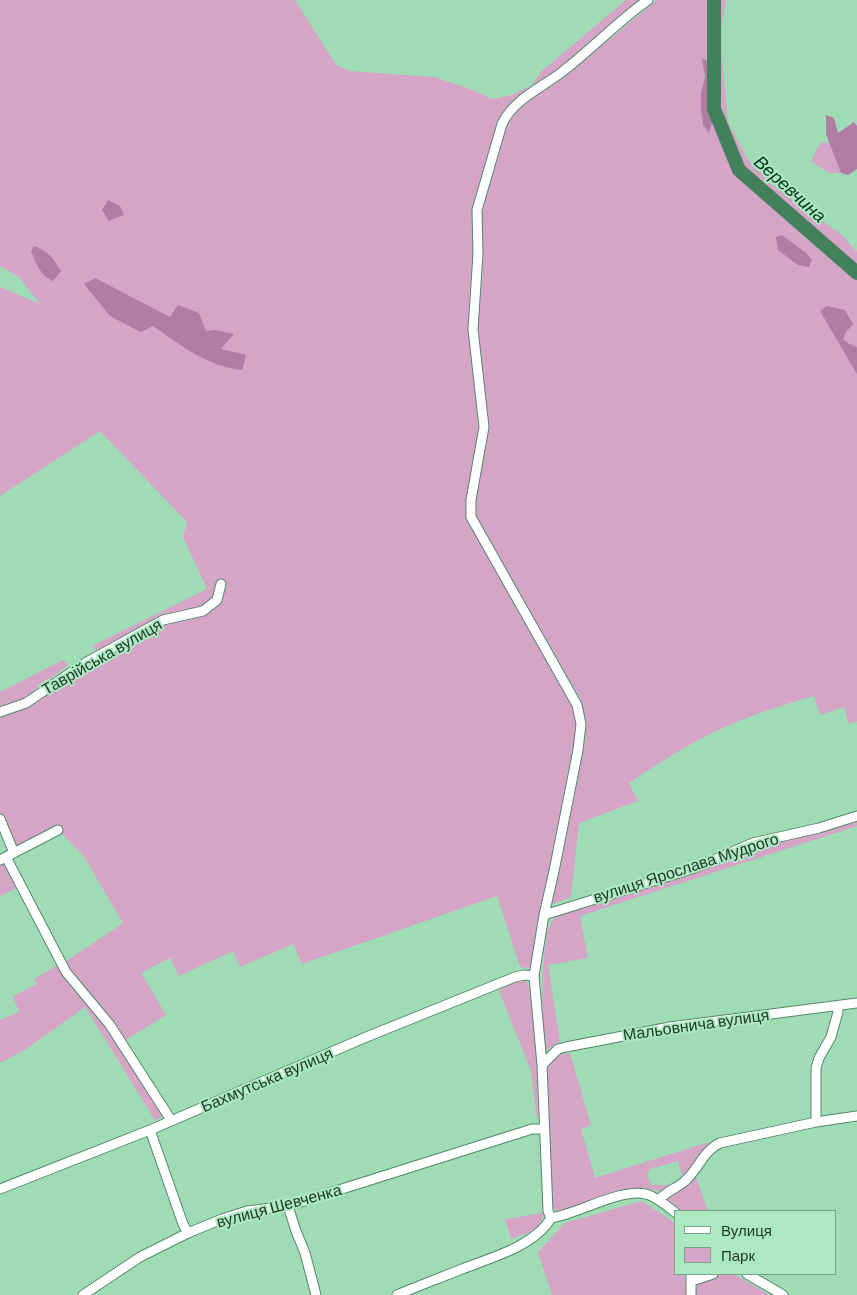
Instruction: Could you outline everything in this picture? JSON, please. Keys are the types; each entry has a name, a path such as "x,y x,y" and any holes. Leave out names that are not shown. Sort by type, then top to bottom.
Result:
{"street":[{"path":"551,1218 548,1211 542,1066 534,976 544,915 578,750 581,724 577,705 470,517 471,500 484,427 473,329 478,254 478,210 481,192 502,124 508,112 563,71 648,0"},
{"name":"Таврійська вулиця","path":"0,712 26,703 85,663 163,620 204,611 217,600 221,584"},
{"name":"вулиця Ярослава Мудрого","path":"544,915 695,868 753,842 819,828 857,816"},
{"path":"0,818 7,857 66,972 110,1025 171,1120"},
{"path":"7,857 58,830"},
{"name":"Бахмутська вулиця","path":"0,1189 150,1130 364,1038 515,977 524,975 534,976"},
{"name":"Мальовнича вулиця","path":"542,1066 558,1049 566,1046 670,1027 857,1003"},
{"path":"816,1122 816,1068 819,1058 831,1036 838,1012 836,1006"},
{"path":"659,1200 664,1192 675,1188 686,1180 708,1150 720,1143 816,1122 857,1116"},
{"name":"вулиця Шевченка","path":"83,1295 140,1257 188,1233 222,1219 247,1211 288,1206 532,1130 544,1129"},
{"path":"150,1130 180,1216 188,1233"},
{"path":"397,1295 508,1251 535,1235 551,1218 630,1194 645,1194 659,1200 674,1211"},
{"path":"288,1206 305,1252 316,1295"},
{"path":"691,1295 692,1277 706,1275"},
{"path":"750,1275 783,1295"}],"green space":[{"path":"0,0 295,0 336,65 350,71 434,77 470,89 492,99 512,95 531,86 542,71 626,0 641,0 507,110 475,204 473,351 479,443 468,503 573,705 579,726 533,969 520,967 497,896 302,964 293,944 240,967 233,951 179,976 170,958 141,973 166,1015 126,1040 86,992 65,962 123,923 83,855 58,830 15,850 0,812 0,714 163,621 201,613 215,599 203,609 160,620 97,650 92,646 207,589 183,537 187,522 100,431 0,496 0,287 40,304 19,277 0,266"},
{"path":"657,0 726,0 720,35 728,122 748,160 771,184 842,235 857,252 857,721 849,724 844,707 820,715 814,696 737,722 680,750 629,783 638,801 579,823 571,897 548,906 586,738 585,720 580,698 474,514 473,502 487,424 475,333 481,207 509,114 604,44","holes":["703,58 712,64 710,110 714,116 709,132 703,125 701,109 701,92 705,77"]},
{"path":"821,142 831,144 841,173 829,173 811,161"},
{"path":"63,660 68,665 19,702 0,708 0,692"},
{"path":"857,818 857,826 580,916 588,958 548,965 560,1041 545,1051 542,1007 543,966 547,932 552,921 559,914 753,846"},
{"path":"5,863 17,888 0,896 0,865"},
{"path":"58,965 98,1015 165,1116 155,1120 85,1007 25,1050 0,1063 0,1020 19,1012 13,996 37,984 34,979"},
{"path":"521,979 528,984 533,998 540,1091 540,1113 537,1119 531,1071 499,991 514,981"},
{"path":"570,1053 591,1125 581,1129 595,1178 709,1142 683,1179 678,1161 650,1169 647,1174 651,1185 674,1185 659,1191 643,1188 623,1190 562,1210 556,1211 552,1207 546,1073 548,1066 558,1055"},
{"path":"695,1174 708,1210 680,1210 665,1197"},
{"path":"642,1201 674,1222 674,1275 684,1275 688,1295 552,1295 538,1252 565,1223"},
{"path":"543,1213 542,1219 536,1228 511,1239 505,1219"},
{"path":"719,1275 736,1275 769,1295 695,1295 698,1282"}],"shaded area":[{"path":"702,58 712,64 710,110 714,116 709,133 703,125 701,109 701,92 705,77"},
{"path":"826,115 834,118 838,133 854,122 857,126 857,169 848,175 841,173 826,134"},
{"path":"108,200 120,206 124,215 109,221 102,210"},
{"path":"782,235 806,253 812,260 809,267 798,265 778,250 776,237"},
{"path":"34,246 47,253 61,271 53,281 45,276 37,264 31,251"},
{"path":"95,278 170,317 178,305 199,313 206,331 215,330 234,334 221,349 246,355 242,370 229,368 205,359 153,326 141,332 110,316 84,284"},
{"path":"827,306 845,310 853,324 843,339 857,347 857,374 820,311"}],"waterway":[{"name":"Веревчина","path":"714,0 714,109 739,170 857,273"}]}
